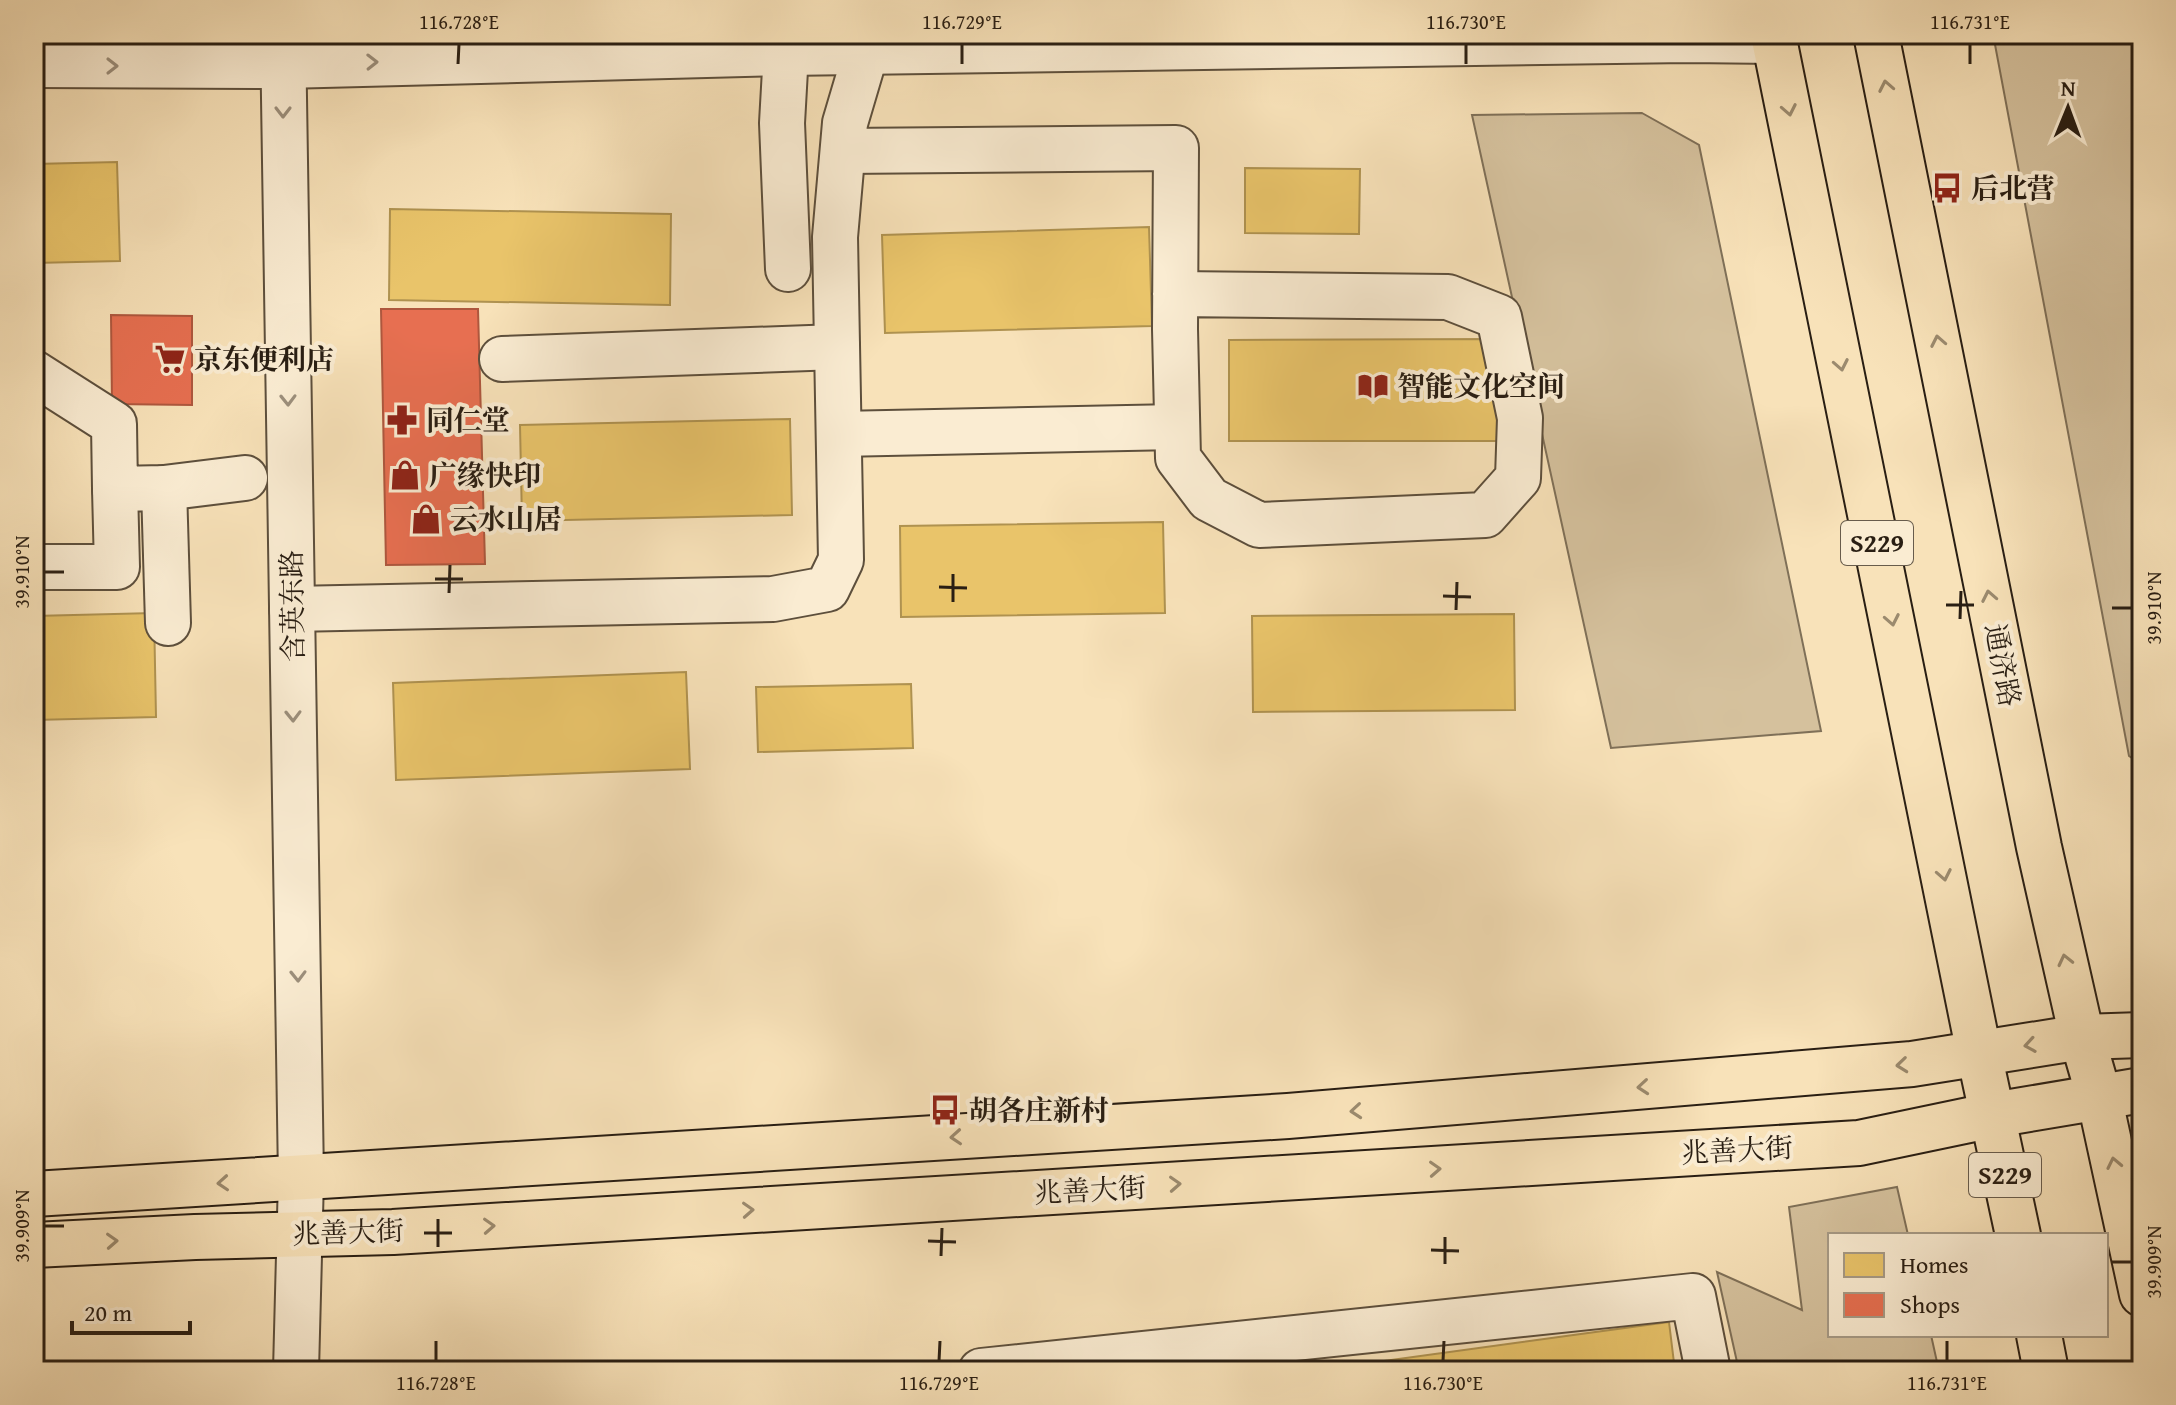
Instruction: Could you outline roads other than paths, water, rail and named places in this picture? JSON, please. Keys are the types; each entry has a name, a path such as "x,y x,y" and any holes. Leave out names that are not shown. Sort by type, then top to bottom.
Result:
{"main road":[{"name":"通济路","path":"1876,34 2039,847 2082,1037 2099,1096 2142,1294"},
{"name":"S229","path":"1774,37 2018,1233"},
{"name":"兆善大街","path":"34,1194 1288,1116 1912,1064 2082,1037 2142,1035"},
{"name":"兆善大街","path":"34,1245 180,1237 393,1232 1859,1143 1993,1115 2142,1090"},
{"path":"2039,1337 2046,1371"}],"street":[{"path":"34,65 284,50 786,43 1688,40 1774,37"},
{"path":"786,43 782,123 788,269"},
{"path":"292,609 773,599 827,589 841,560 835,237 845,123 867,43"},
{"name":"含英东路","path":"284,50 301,1178 296,1371"},
{"path":"843,151 1176,148 1175,294 1178,458 1209,499 1259,525 1485,515 1518,478 1520,418 1499,317 1448,297 1175,294"},
{"path":"502,359 837,347"},
{"path":"34,373 114,424 117,567 34,567"},
{"path":"839,434 1177,427"},
{"path":"115,489 164,488 245,478"},
{"path":"164,488 168,623"},
{"path":"981,1371 1146,1363 1693,1296 1708,1371"}],"place":[{"name":"后北营","path":"1947,188"},
{"name":"京东便利店","path":"170,359"},
{"name":"智能文化空间","path":"1373,386"},
{"name":"同仁堂","path":"402,420"},
{"name":"广缘快印","path":"405,475"},
{"name":"云水山居","path":"426,519"},
{"name":"胡各庄新村","path":"945,1110"}]}
